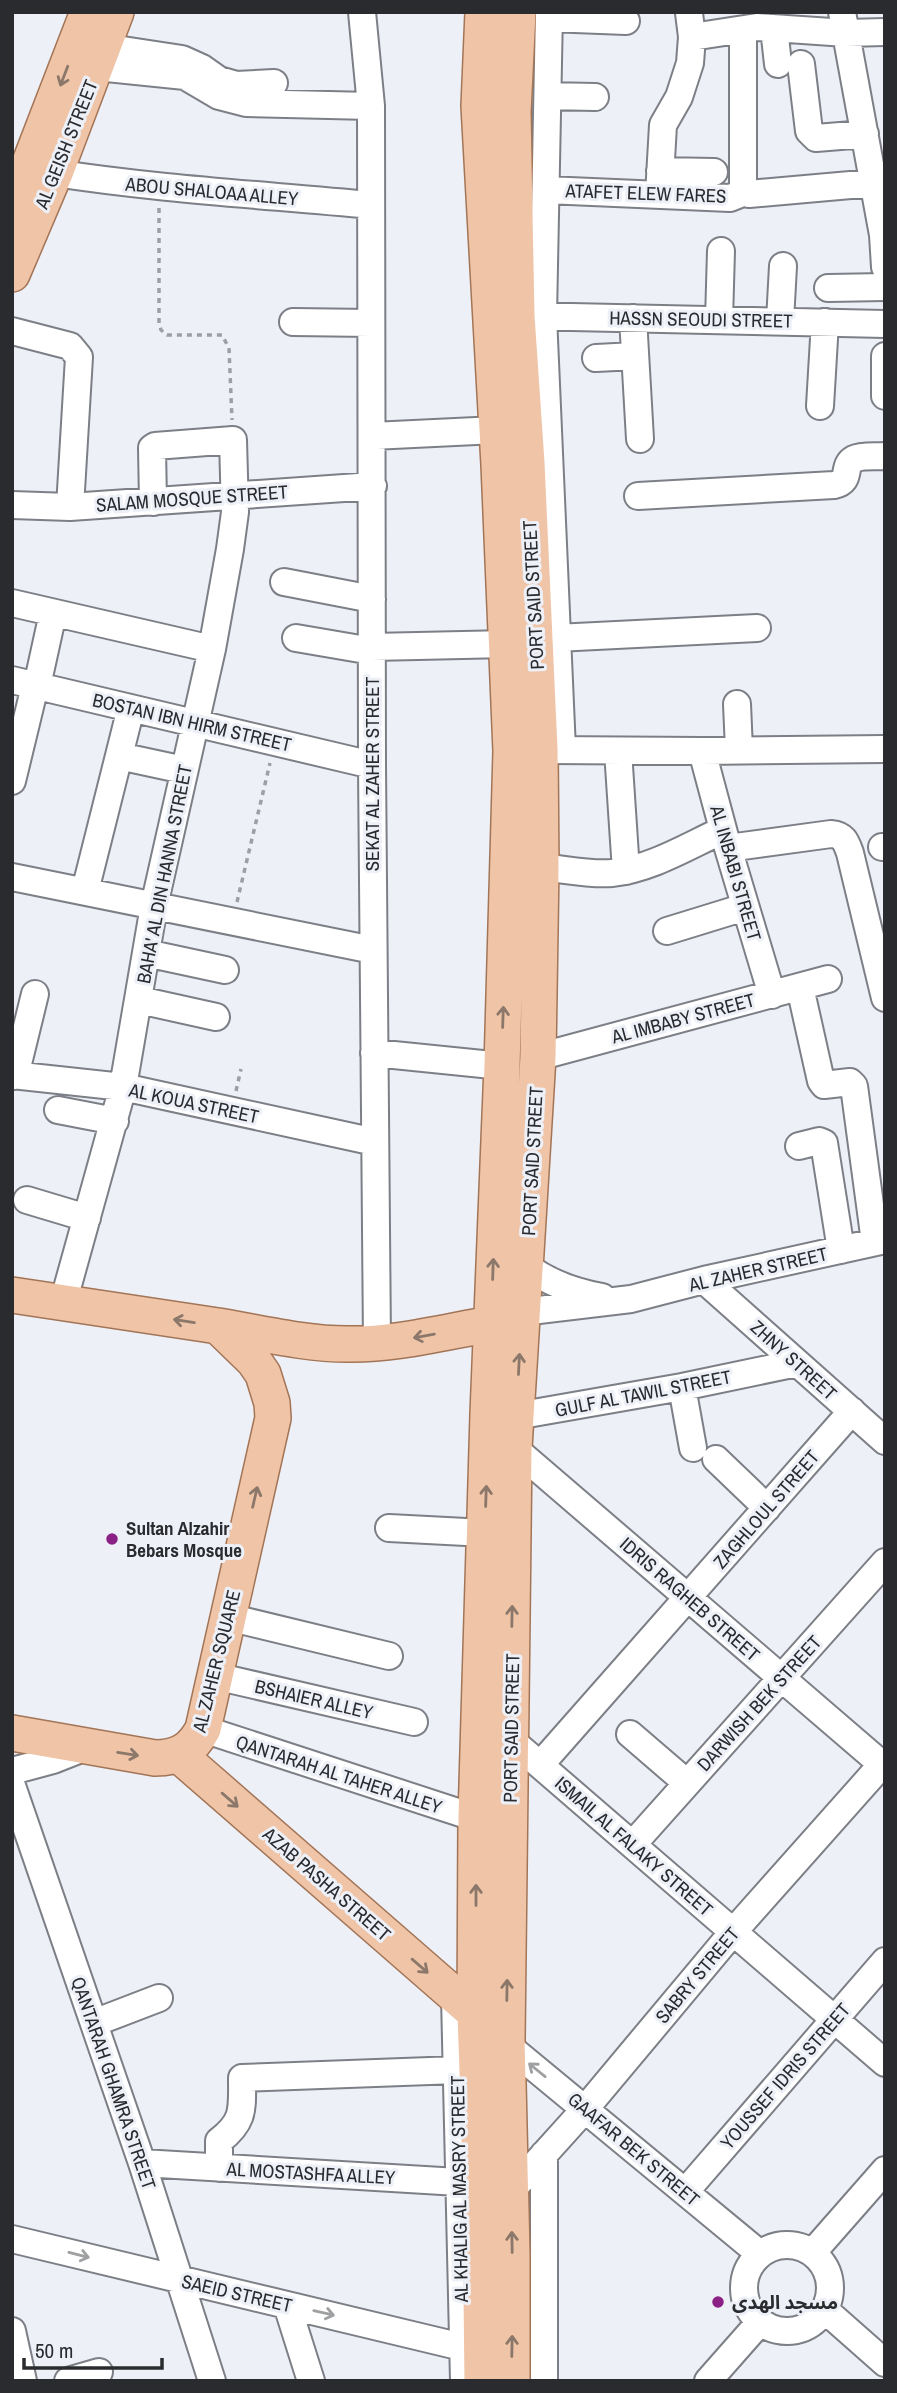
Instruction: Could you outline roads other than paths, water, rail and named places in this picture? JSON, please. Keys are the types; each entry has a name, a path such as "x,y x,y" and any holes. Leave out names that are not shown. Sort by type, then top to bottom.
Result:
{"main road":[{"name":"AL GEISH STREET","path":"12,209 32,166 89,12"},
{"name":"AL GEISH STREET","path":"12,274 32,166 100,57 116,12"},
{"name":"PORT SAID STREET","path":"483,12 479,106 508,644 511,751 502,1066 506,1318 501,1431 511,1740 507,2045 483,2185"},
{"name":"PORT SAID STREET","path":"506,1318 526,1266 538,1057 541,867 551,750 527,463 530,316 513,112 538,14"},
{"path":"12,1295 218,1326"},
{"name":"AL ZAHER STREET","path":"218,1326 318,1343 377,1343 506,1318"},
{"name":"AL ZAHER SQUARE","path":"12,1733 155,1758 179,1755 189,1749 203,1729 273,1418 272,1403 263,1374 254,1361 218,1326"},
{"name":"PORT SAID STREET","path":"497,2309 465,2005 476,1818 485,1533 501,1431"},
{"name":"AZAB PASHA STREET","path":"179,1755 465,2005"},
{"path":"482,2381 497,2309"},
{"path":"497,2309 512,2381"}],"street":[{"name":"SEKAT AL ZAHER STREET","path":"362,12 371,106 372,765 377,1343"},
{"path":"763,25 813,12"},
{"path":"538,14 626,21"},
{"name":"PORT SAID STREET","path":"538,14 548,96 546,190 530,316 556,638 551,750"},
{"path":"844,23 872,143 873,183 884,234 885,267"},
{"path":"714,172 659,183 663,125 685,83 690,63 690,25 844,23 885,32"},
{"path":"763,25 790,64 811,135 816,138 872,143"},
{"path":"748,193 743,187 763,25"},
{"path":"100,57 182,59 219,80 236,85 274,83"},
{"path":"100,57 184,76 219,96 246,103 371,106"},
{"path":"548,96 595,97"},
{"name":"ABOU SHALOAA ALLEY","path":"32,166 110,182 370,205"},
{"name":"ATAFET ELEW FARES","path":"546,190 659,183 730,198 748,193 873,183"},
{"path":"719,320 721,251"},
{"path":"780,321 783,266"},
{"path":"828,288 885,287"},
{"name":"HASSN SEOUDI STREET","path":"530,316 885,324"},
{"path":"633,318 640,439"},
{"path":"293,322 371,323"},
{"path":"820,406 825,322"},
{"path":"12,331 70,346 79,357 70,507"},
{"path":"596,358 635,356"},
{"path":"885,356 885,396"},
{"path":"372,436 497,430"},
{"name":"BAHA' AL DIN HANNA STREET","path":"63,1303 123,1087 154,906 212,649 230,549 235,495 233,440 152,448 153,502"},
{"path":"638,496 841,484 852,460 859,457 885,456"},
{"name":"SALAM MOSQUE STREET","path":"12,505 70,507 373,486"},
{"path":"284,582 372,599"},
{"path":"12,603 212,649"},
{"path":"12,781 28,684 53,612"},
{"path":"556,638 757,628"},
{"path":"296,638 372,649 508,644"},
{"name":"BOSTAN IBN HIRM STREET","path":"28,684 372,765"},
{"path":"737,704 739,750"},
{"path":"85,891 131,708"},
{"path":"551,750 885,749"},
{"path":"618,751 626,871"},
{"name":"AL INBABI STREET","path":"702,751 725,839 772,995"},
{"path":"119,756 184,770"},
{"path":"541,867 609,873 646,866 725,839 839,834 844,838 850,853 883,989"},
{"path":"12,877 373,950"},
{"path":"667,931 745,907"},
{"path":"146,953 225,970"},
{"name":"AL IMBABY STREET","path":"538,1057 828,979"},
{"path":"800,986 821,1081 824,1085 849,1082 855,1086 880,1241"},
{"path":"13,1076 35,994"},
{"path":"139,1000 216,1017"},
{"path":"374,1053 502,1066"},
{"name":"AL KOUA STREET","path":"13,1076 123,1087 375,1142"},
{"path":"58,1110 115,1121"},
{"path":"799,1146 820,1141 824,1143 841,1250"},
{"path":"27,1200 87,1218"},
{"name":"AL ZAHER STREET","path":"506,1318 631,1299 880,1241"},
{"name":"AL ZAHER STREET","path":"526,1266 543,1278 586,1294 631,1299"},
{"name":"ZHNY STREET","path":"704,1280 885,1441"},
{"name":"GULF AL TAWIL STREET","path":"501,1431 682,1387 797,1363"},
{"path":"682,1387 705,1453 766,1508"},
{"name":"ZAGHLOUL STREET","path":"540,1765 852,1411"},
{"name":"IDRIS RAGHEB STREET","path":"501,1431 688,1597 884,1764"},
{"path":"388,1528 485,1533"},
{"name":"DARWISH BEK STREET","path":"633,1844 885,1562"},
{"path":"228,1617 389,1656"},
{"name":"BSHAIER ALLEY","path":"215,1676 414,1722"},
{"name":"QANTARAH AL TAHER ALLEY","path":"203,1729 476,1818"},
{"path":"629,1734 687,1783"},
{"name":"ISMAIL AL FALAKY STREET","path":"511,1740 885,2063"},
{"path":"12,1771 53,1760 86,1747"},
{"name":"SABRY STREET","path":"483,2185 544,2154 581,2114 733,1932 884,1764"},
{"name":"QANTARAH GHAMRA STREET","path":"12,1786 181,2279 206,2379"},
{"name":"YOUSSEF IDRIS STREET","path":"685,2192 885,1961"},
{"path":"94,2023 159,1998"},
{"name":"AL KHALIG AL MASRY STREET","path":"464,2381 462,2347 483,2185 457,2070 465,2005"},
{"name":"GAAFAR BEK STREET","path":"507,2045 581,2114 754,2260"},
{"path":"219,2168 219,2141 234,2129 242,2113 242,2078 457,2070"},
{"name":"GAAFAR BEK STREET","path":"581,2114 685,2192 754,2260"},
{"path":"544,2154 544,2381"},
{"name":"AL MOSTASHFA ALLEY","path":"142,2163 483,2185"},
{"path":"813,2252 885,2170"},
{"name":"SAEID STREET","path":"12,2239 462,2347"},
{"path":"780,2245 803,2247 813,2252 822,2261 831,2285 825,2310 807,2327 795,2331 771,2328 760,2322 750,2311 744,2296 744,2281 754,2260 780,2245"},
{"path":"287,2305 311,2381"},
{"path":"825,2310 885,2362"},
{"path":"711,2380 760,2322"},
{"path":"12,2331 23,2381"},
{"path":"68,2381 99,2372"}],"place":[{"name":"Sultan Alzahir Bebars Mosque","path":"112,1539"},
{"name":"مسجد الهدى","path":"718,2302"}]}
